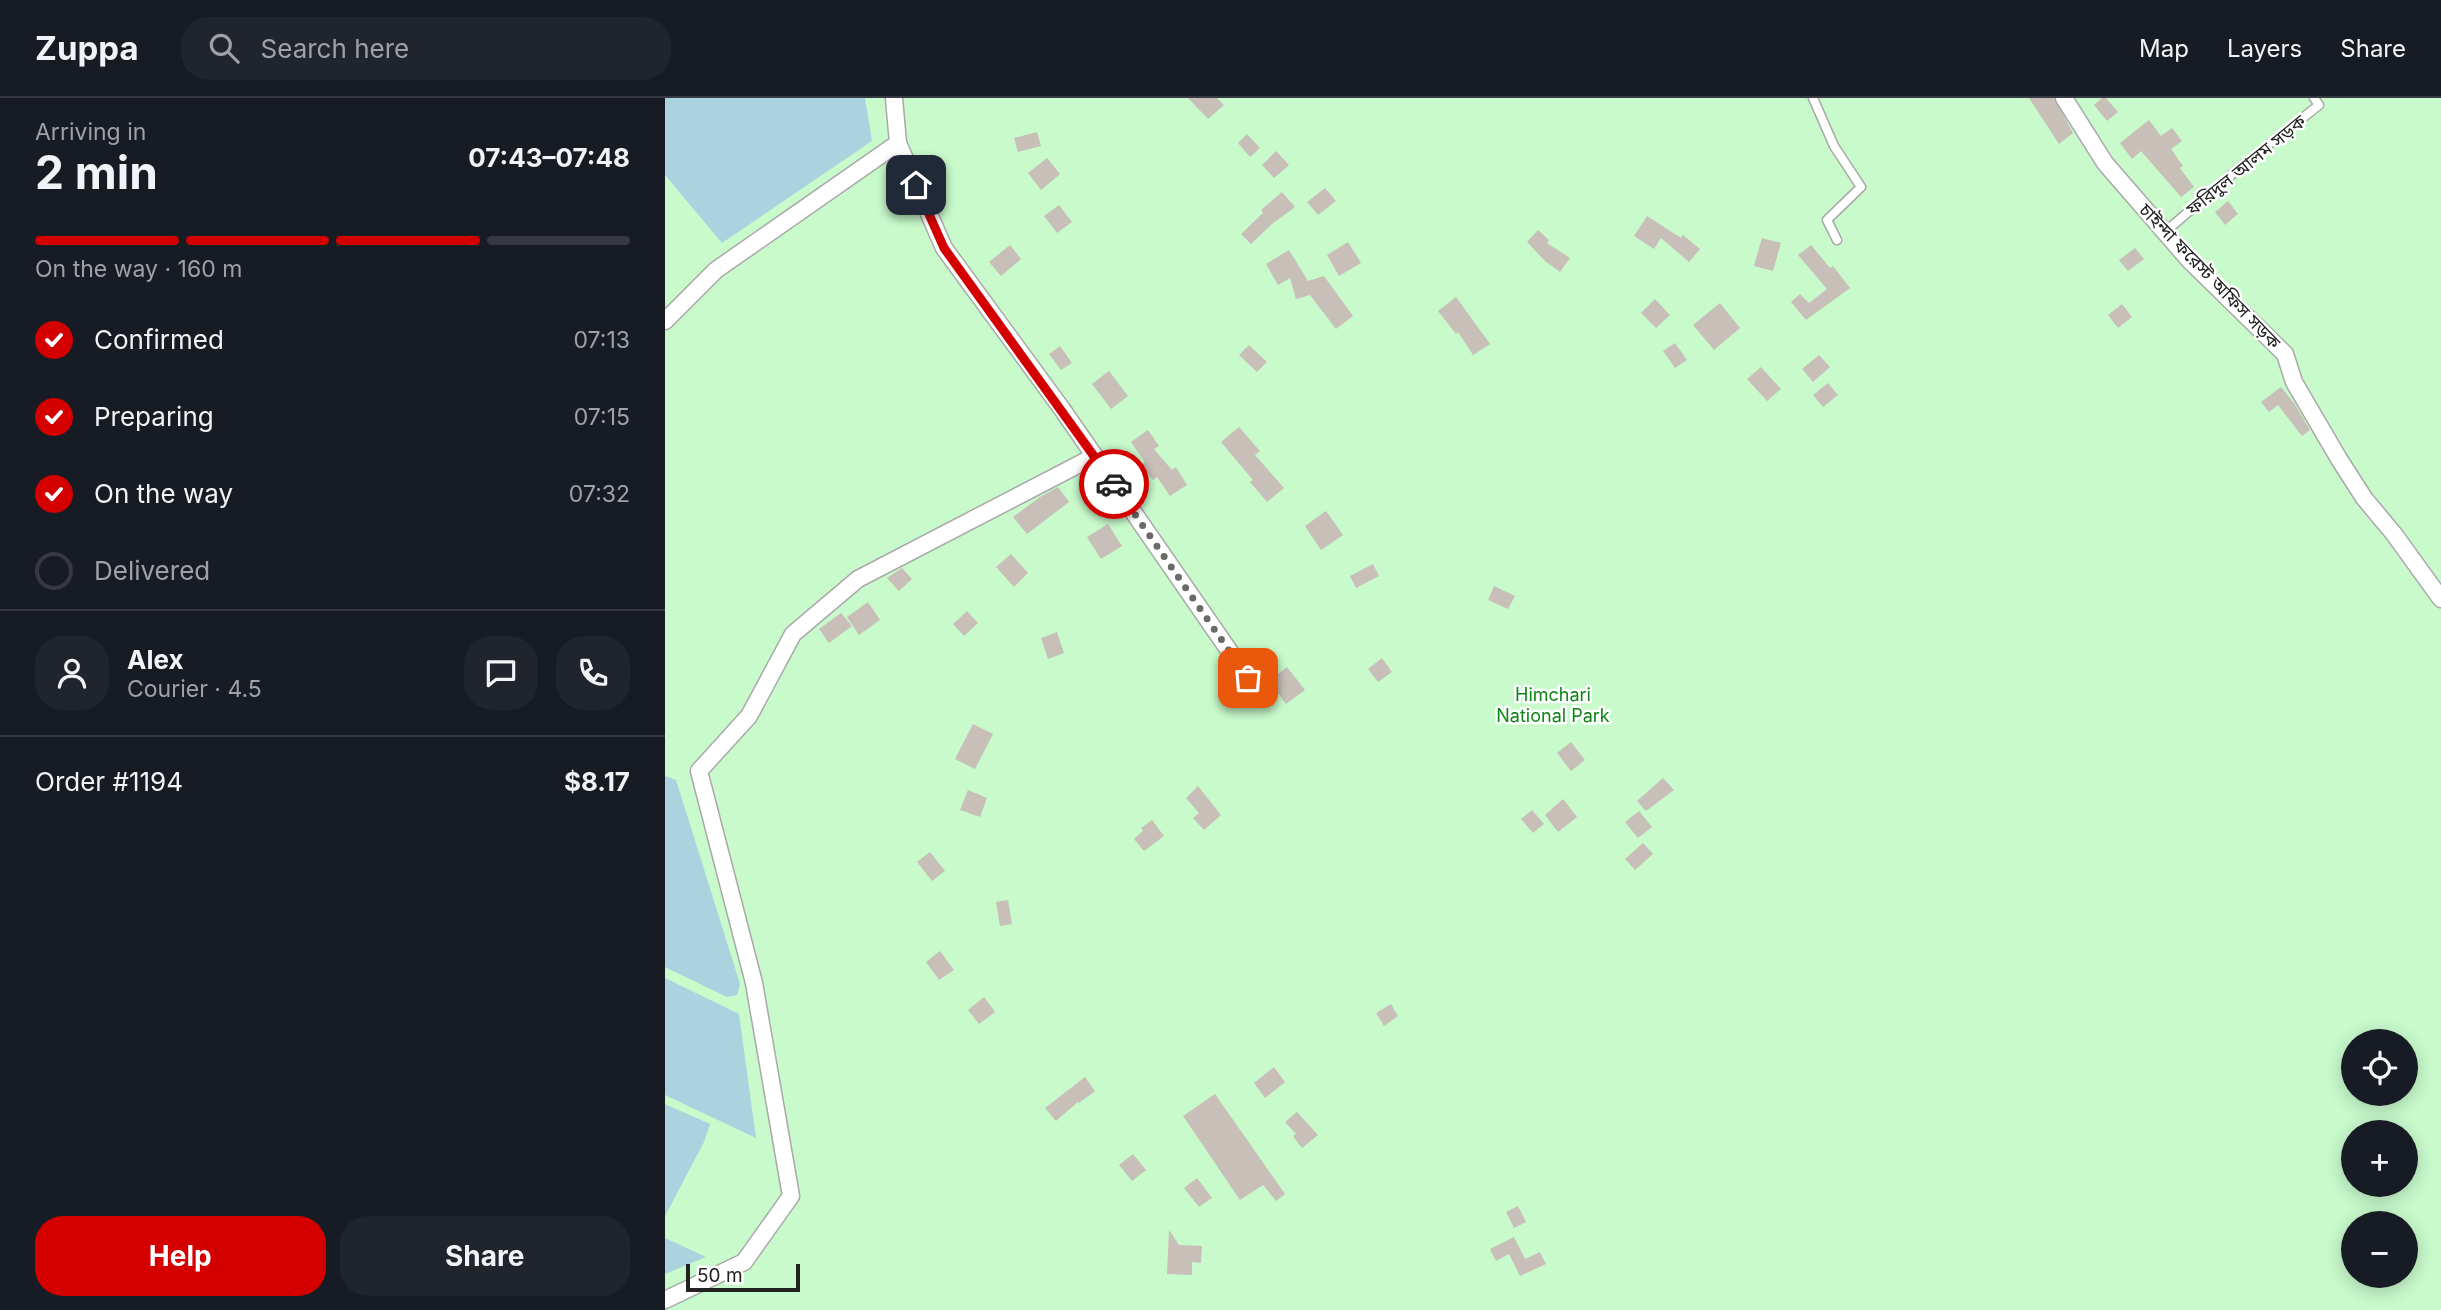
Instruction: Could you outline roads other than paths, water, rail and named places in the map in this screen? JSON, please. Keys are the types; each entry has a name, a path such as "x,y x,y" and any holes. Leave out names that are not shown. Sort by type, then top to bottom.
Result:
{"street":[{"path":"894,98 898,143 944,248 1095,456 1248,678"},
{"name":"চাইন্দা ফরেস্ট অফিস সড়ক","path":"2064,98 2105,163 2189,260 2285,354 2294,383 2339,459 2364,498 2441,599"},
{"path":"665,321 716,270 898,143"},
{"path":"665,1300 744,1262 791,1196 754,983 699,771 749,716 793,634 858,579 1095,456"}],"lane":[{"path":"1813,98 1834,146 1861,187 1827,220 1837,240"},
{"name":"ফরিদুল আলম সড়ক","path":"2165,232 2238,169 2319,105 2313,98"}],"water":[{"path":"665,98 865,98 872,141 722,243 665,175"},
{"path":"665,776 676,780 740,984 737,995 727,997 665,967"},
{"path":"665,978 739,1014 756,1138 665,1095"},
{"path":"665,1104 710,1124 704,1142 665,1216"},
{"path":"665,1238 706,1257 665,1274"}],"park label":[{"name":"Himchari National Park","path":"1553,704"}]}
